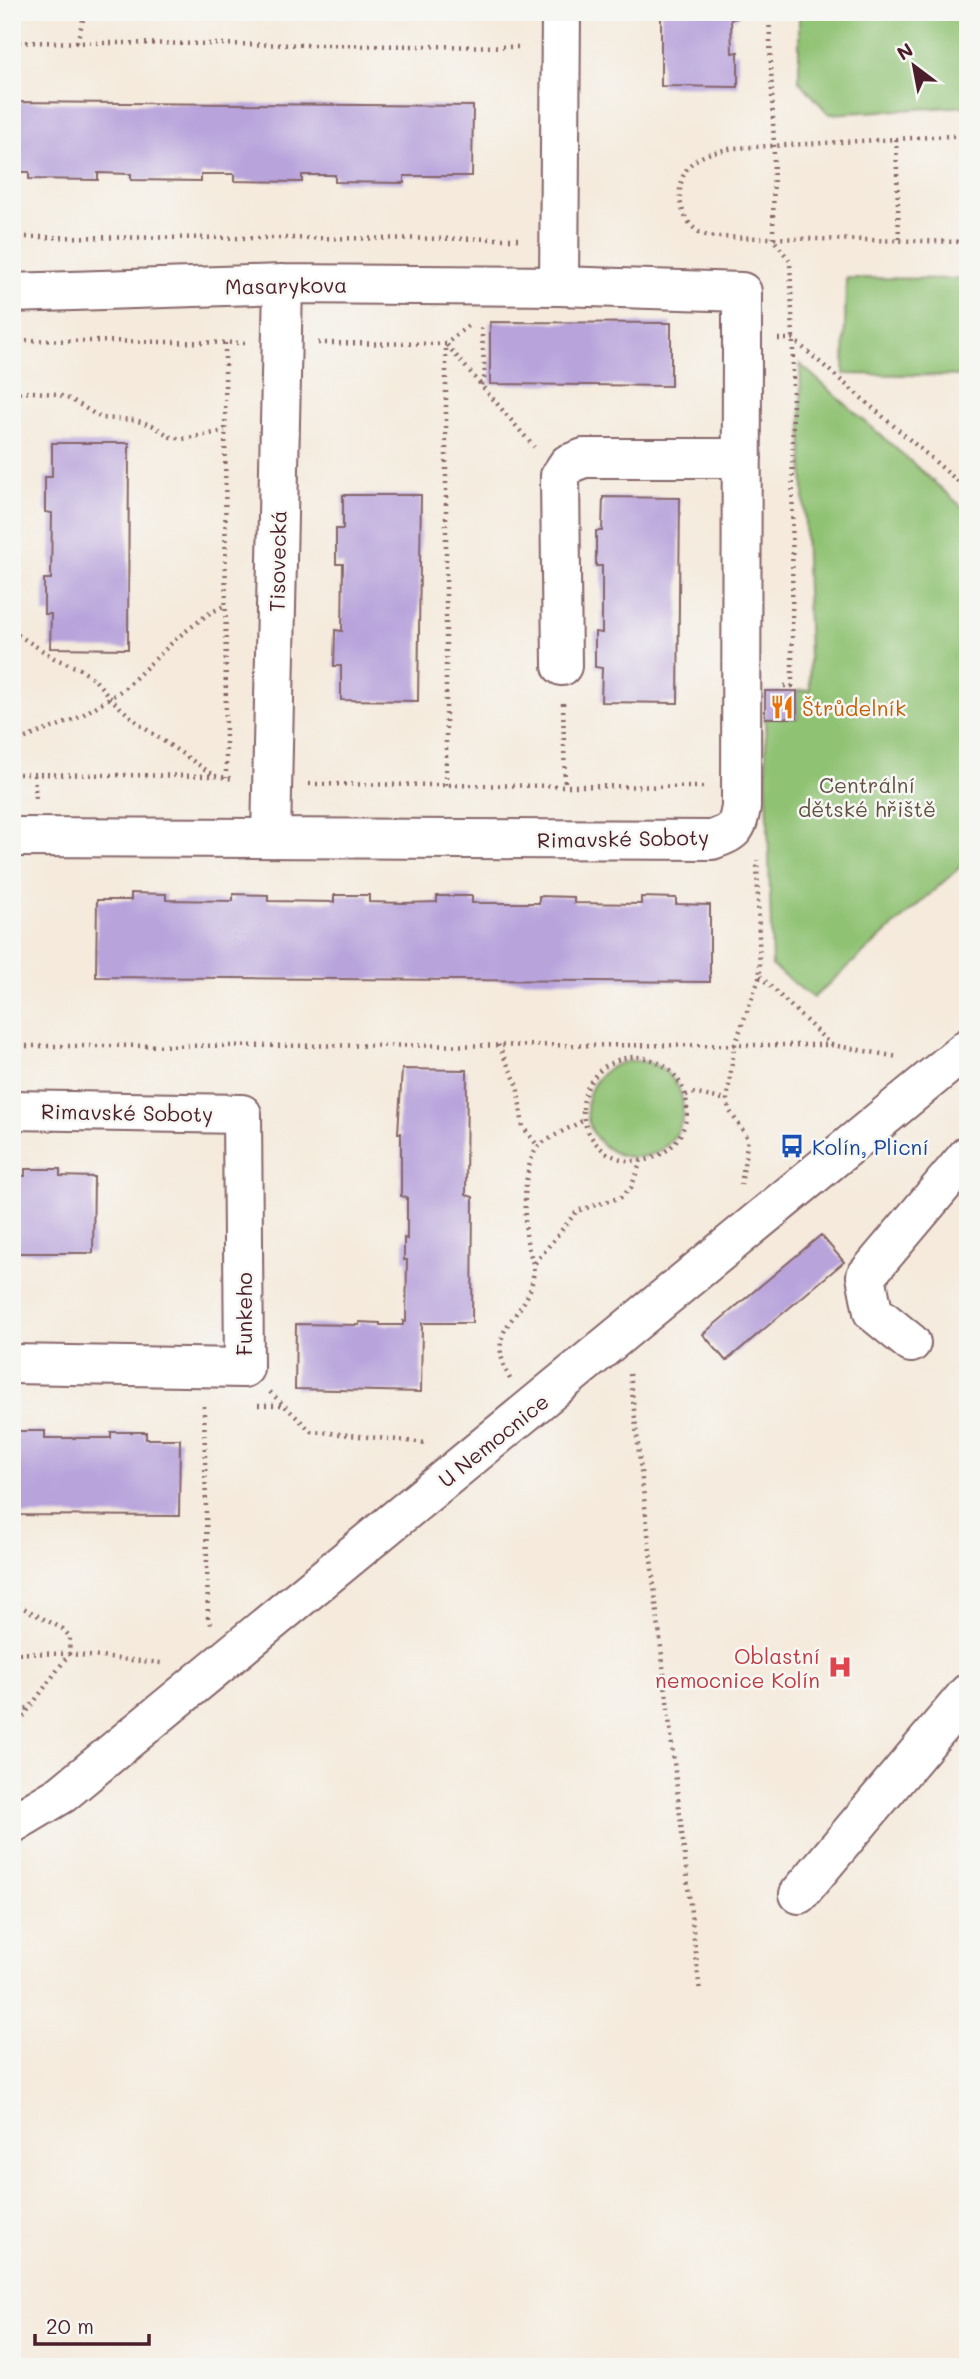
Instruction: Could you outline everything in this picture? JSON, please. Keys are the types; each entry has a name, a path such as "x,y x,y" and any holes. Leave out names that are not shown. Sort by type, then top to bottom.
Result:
{"street":[{"path":"559,286 561,12"},
{"name":"Masarykova","path":"12,293 283,284 559,286 742,292"},
{"name":"Tisovecká","path":"271,838 283,284"},
{"name":"Rimavské Soboty","path":"12,837 712,840 732,833 741,807 742,292"},
{"path":"562,666 560,477 568,464 584,457 742,458"},
{"name":"U Nemocnice","path":"12,1824 62,1794 957,1057"},
{"name":"Rimavské Soboty","path":"12,1110 243,1114"},
{"name":"Funkeho","path":"12,1364 244,1368 243,1114"},
{"path":"911,1343 873,1312 866,1276 968,1155"},
{"path":"799,1894 968,1693"}],"path":[{"path":"77,42 85,12"},
{"path":"12,42 534,47"},
{"path":"968,135 734,148 709,153 691,164 681,181 679,198 685,217 699,232 715,237 968,242"},
{"path":"895,139 898,240"},
{"path":"12,237 533,239"},
{"path":"12,340 446,344 481,316 485,376 481,385"},
{"path":"742,340 793,339 968,490"},
{"path":"225,343 226,778"},
{"path":"446,344 560,477"},
{"path":"446,344 446,785"},
{"path":"12,393 56,394 72,400 101,418 134,420 152,425 170,437 183,439 225,431"},
{"path":"12,743 76,719 124,689 177,638 208,614 226,605"},
{"path":"12,631 54,658 80,669 94,679 140,725 215,776"},
{"path":"562,666 565,786"},
{"path":"12,774 215,776 273,783 714,788"},
{"path":"760,976 832,1045"},
{"path":"498,1045 517,1084 523,1127 538,1146"},
{"path":"634,1056 636,1045"},
{"path":"12,1046 832,1045 957,1057"},
{"path":"734,1047 727,1100 729,1110 748,1138 739,1192"},
{"path":"634,1056 667,1066 677,1076 686,1095 687,1116 677,1141 661,1154 641,1161 627,1161 607,1154 592,1139 584,1120 583,1101 594,1076 615,1060 634,1056"},
{"path":"686,1095 692,1093 727,1100"},
{"path":"514,1386 502,1364 499,1346 533,1281 534,1263 528,1246 527,1176 538,1146 584,1120"},
{"path":"534,1263 577,1211 621,1197 632,1188 641,1161"},
{"path":"625,1331 700,1992"},
{"path":"244,1368 311,1431 431,1443"},
{"path":"215,1634 208,1618 204,1405 217,1405"},
{"path":"257,1405 283,1405"},
{"path":"12,1602 63,1629 71,1637 69,1654 12,1732"},
{"path":"12,1653 69,1654 165,1663"},
{"path":"12,1706 20,1709 31,1708"}],"green space":[{"path":"799,12 968,12 968,106 829,114 799,81"},
{"path":"846,278 968,279 968,376 844,374"},
{"name":"Centrální dětské hřiště","path":"800,364 968,512 968,860 813,998 772,966 765,718 797,718 797,691 810,690"},
{"path":"635,1061 653,1065 669,1075 679,1091 683,1109 679,1127 669,1143 653,1153 635,1157 617,1153 601,1143 591,1127 587,1109 591,1091 601,1075 617,1065"}],"building":[{"path":"661,12 738,12 738,18 731,19 732,53 738,52 738,87 661,86"},
{"path":"12,102 473,106 472,176 404,176 404,183 335,182 335,175 302,175 302,182 234,181 234,174 201,174 201,181 131,180 131,174 98,173 98,180 29,179 29,172 12,172"},
{"path":"490,322 671,323 671,386 490,384"},
{"path":"52,443 129,443 128,649 50,648 51,614 44,614 44,579 51,579 52,513 45,512 45,477 52,477"},
{"path":"343,495 421,495 418,701 341,700 341,666 334,666 335,630 342,631 343,564 336,564 336,529 343,529"},
{"path":"603,497 680,498 678,703 601,702 602,668 595,667 595,632 602,633 602,566 596,566 596,531 602,531"},
{"path":"765,691 797,691 797,718 765,718"},
{"path":"131,893 166,894 166,900 233,901 233,894 268,895 268,901 334,902 334,895 369,895 369,902 403,903 437,902 437,896 472,896 472,903 539,903 539,896 574,897 574,903 641,904 641,897 676,898 676,904 710,905 710,982 96,977 97,900 131,900"},
{"path":"402,1069 467,1070 466,1195 473,1197 472,1323 422,1323 421,1392 295,1389 296,1324 359,1325 359,1322 403,1325 403,1321 406,1322 407,1260 404,1260 404,1238 407,1239 407,1197 401,1196 401,1133 398,1133"},
{"path":"25,1169 60,1169 60,1176 94,1177 93,1253 12,1253 12,1176 25,1176"},
{"path":"821,1235 844,1262 726,1361 703,1334"},
{"path":"12,1431 45,1431 45,1438 111,1438 111,1432 146,1432 146,1439 180,1439 179,1516 12,1515"}],"place":[{"name":"Štrůdelník","path":"782,707"},
{"name":"Kolín, Plicní","path":"792,1146"},
{"name":"Oblastní nemocnice Kolín","path":"840,1667"}]}
